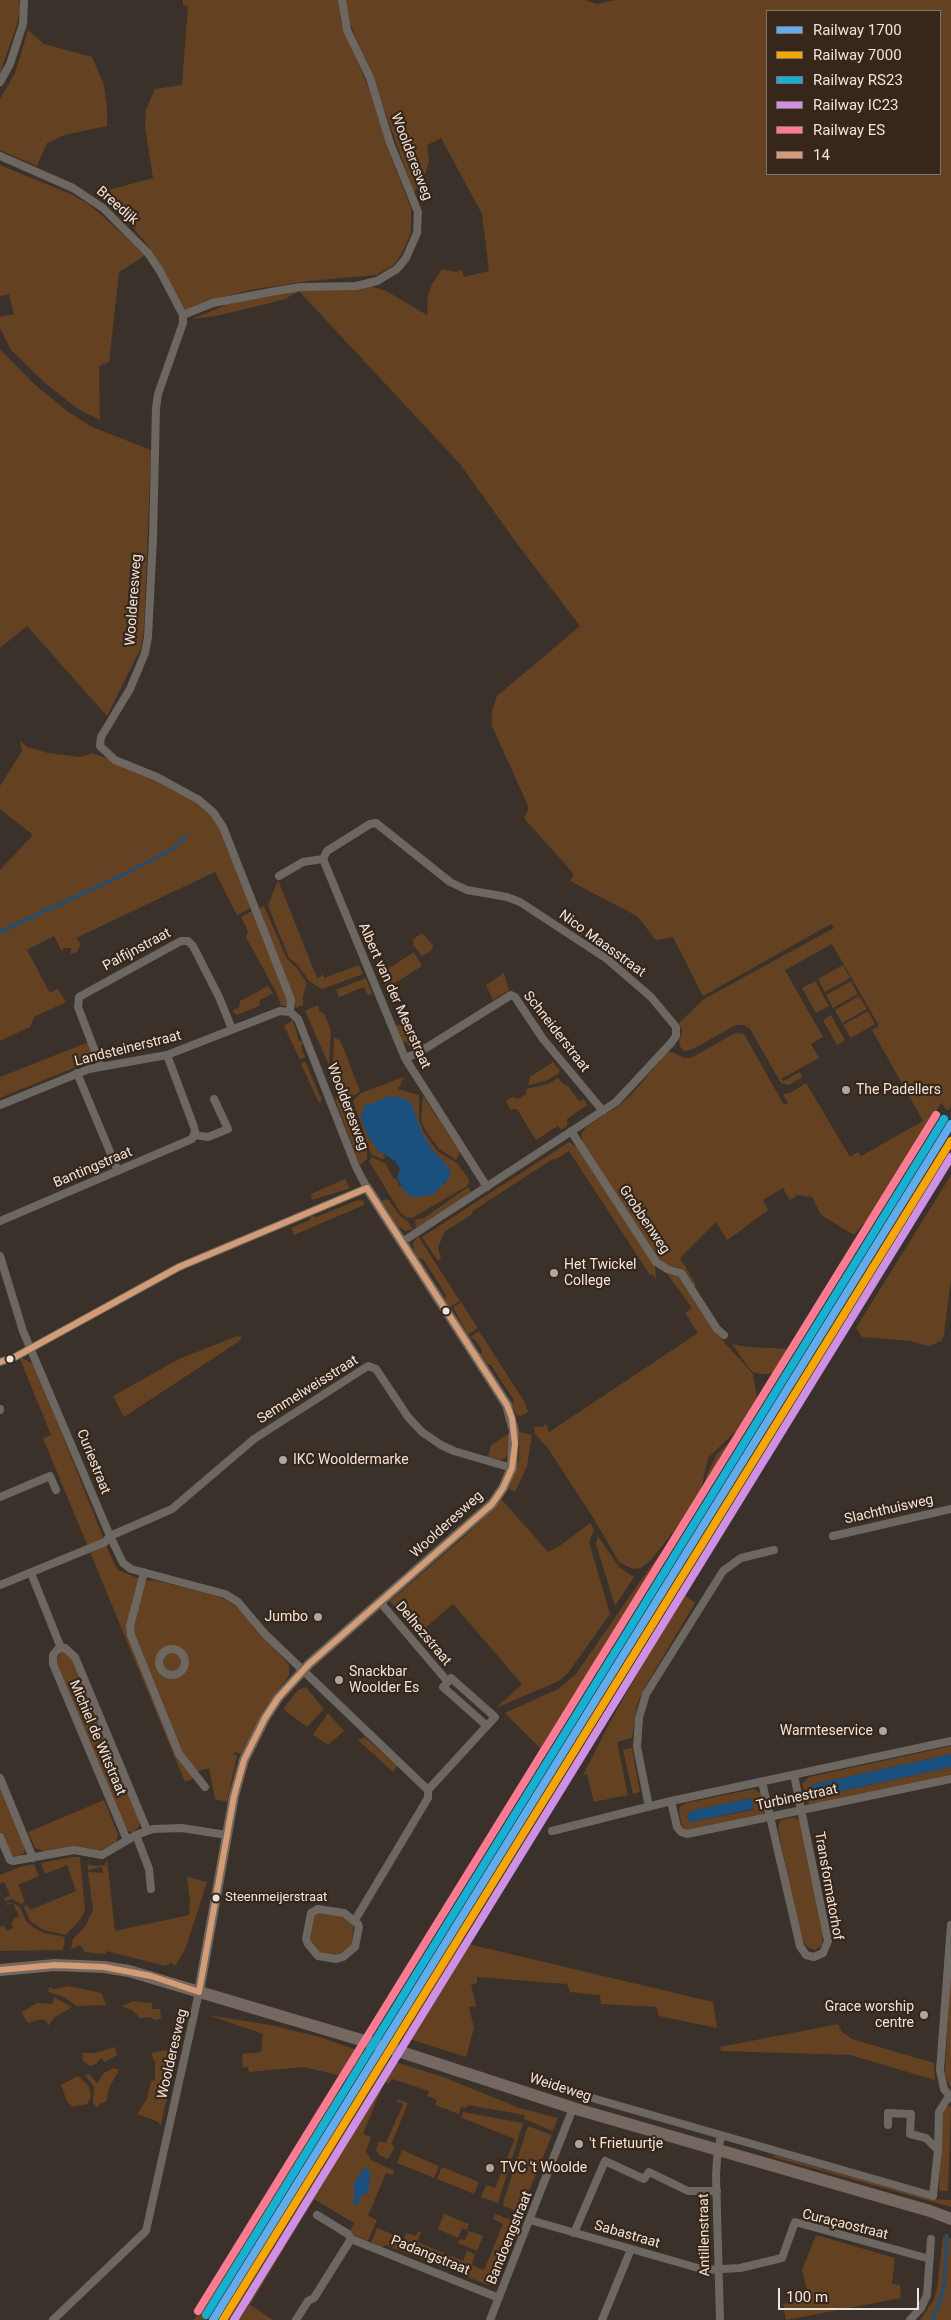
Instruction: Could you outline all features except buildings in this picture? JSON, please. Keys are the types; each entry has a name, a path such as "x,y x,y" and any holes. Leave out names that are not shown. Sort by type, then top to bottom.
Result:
{"main road":[{"path":"0,1970 54,1966 104,1967 151,1976 378,2045"},
{"name":"Weideweg","path":"395,2050 573,2108 930,2210 951,2219"},
{"name":"Weideweg","path":"930,2210 951,2210"}],"street":[{"path":"0,82 10,64 20,32 24,0"},
{"name":"Woolderesweg","path":"53,2320 146,2231 190,2039 240,1773 250,1747 278,1698 303,1669 492,1504 503,1488 512,1468 514,1431 507,1405 367,1188 356,1167 298,1019 290,1012 291,1000 223,827 213,812 199,800 166,782 109,757 100,746 101,737 130,689 145,652 148,637 149,580 153,538 156,408 158,394 183,324 183,315 213,304 276,291 301,287 368,284 398,269 406,258 417,233 418,212 390,143 370,78 347,30 342,0"},
{"name":"Breedijk","path":"0,156 73,188 103,208 148,253 160,271 183,315"},
{"name":"Nico Maasstraat","path":"323,859 327,851 370,824 376,823 450,882 467,890 507,897 520,902 624,972 651,997 674,1024 676,1036 624,1095 603,1111 402,1242"},
{"path":"279,876 303,862 323,859"},
{"name":"Albert van der Meerstraat","path":"323,859 406,1058 486,1187"},
{"name":"Palfijnstraat","path":"101,1067 78,1007 79,997 181,941 188,941 193,946 219,996 232,1029"},
{"name":"Schneiderstraat","path":"406,1058 418,1053 512,995 543,1039 603,1111"},
{"name":"Landsteinerstraat","path":"0,1105 77,1073 167,1055 280,1011 290,1012"},
{"path":"167,1055 194,1127 194,1136"},
{"path":"77,1073 118,1171"},
{"name":"Bantingstraat","path":"0,1221 188,1142 194,1136 208,1138 228,1129 214,1099"},
{"name":"Grobbenweg","path":"570,1131 656,1262 667,1269 681,1274 717,1329 724,1335"},
{"path":"0,1362 31,1348 179,1267 367,1188"},
{"name":"Curiestraat","path":"0,1256 23,1331 110,1536 124,1563 131,1569 232,1597 243,1607 265,1634 303,1669"},
{"name":"Semmelweisstraat","path":"110,1536 178,1506 254,1439 368,1366 376,1369 408,1417 428,1437 454,1451 512,1468"},
{"path":"0,1497 50,1476 56,1490"},
{"name":"Slachthuisweg","path":"833,1536 951,1509"},
{"path":"0,1585 105,1542 110,1536"},
{"path":"649,1807 637,1746 639,1718 646,1694 724,1571 741,1558 774,1550"},
{"path":"144,1572 130,1626 131,1635 179,1754 183,1761 200,1778 205,1787"},
{"path":"31,1573 62,1648"},
{"name":"Delhezstraat","path":"380,1602 448,1682"},
{"name":"Michiel de Witstraat","path":"126,1840 53,1664 53,1655 62,1648 68,1650 75,1657 147,1830"},
{"path":"147,1672 160,1667"},
{"path":"303,1669 428,1790"},
{"name":"Delhezstraat","path":"451,1678 495,1717 487,1726 443,1687 451,1678"},
{"path":"355,1920 428,1798 428,1790 487,1726"},
{"name":"Turbinestraat","path":"552,1830 951,1741"},
{"name":"Transformatorhof","path":"762,1782 800,1946 806,1955 814,1956 823,1953 828,1942 794,1775"},
{"path":"0,1778 33,1858"},
{"name":"Turbinestraat","path":"671,1802 677,1827 681,1832 687,1834 951,1778"},
{"path":"0,1837 12,1861 74,1850 102,1855 147,1830 182,1828 227,1835"},
{"path":"136,1835 149,1869 150,1889"},
{"path":"314,1910 344,1913 355,1920 359,1927 355,1947 343,1957 336,1959 318,1956 307,1942 311,1913 314,1910"},
{"path":"950,2097 941,2080 940,2070 951,1925"},
{"name":"Weideweg","path":"554,2087 932,2196 938,2150 940,2108 950,2097"},
{"name":"Bandoengstraat","path":"490,2320 573,2108"},
{"path":"888,2125 888,2113 911,2114 910,2134 926,2138 938,2150"},
{"path":"926,2138 939,2128"},
{"path":"718,2150 721,2135"},
{"name":"Antillenstraat","path":"718,2150 720,2320"},
{"path":"574,2233 605,2161 644,2179 649,2172 688,2190 717,2191"},
{"name":"Padangstraat","path":"317,2215 348,2234 351,2239 499,2298"},
{"name":"Sabastraat","path":"530,2220 705,2270 718,2271"},
{"name":"Curaçaostraat","path":"718,2271 782,2258 795,2222 930,2259"},
{"path":"910,2320 921,2308 927,2295 931,2238"},
{"path":"296,2320 308,2301 314,2298 351,2239"},
{"path":"602,2320 631,2249"}],"shaded area":[{"path":"0,0 19,0 20,8 17,25 0,73"},
{"path":"183,0 339,0 341,22 370,92 388,150 411,208 411,233 394,265 376,275 309,281 250,290 209,301 183,312 155,256 145,242 129,223 94,194 153,178 145,127 146,110 155,89 182,85 188,6 183,5"},
{"path":"346,0 585,0 597,4 615,0 951,0 951,1106 948,1111 941,1103 878,1207 854,1235 821,1215 812,1197 798,1195 790,1200 783,1188 763,1200 768,1210 736,1234 727,1240 716,1222 680,1258 696,1285 693,1288 681,1268 664,1264 659,1260 583,1143 581,1135 586,1127 617,1107 630,1096 667,1053 672,1052 684,1058 691,1058 735,1033 744,1034 784,1105 788,1103 783,1094 790,1093 806,1083 850,1157 858,1152 861,1156 923,1121 872,1030 879,1026 832,944 785,970 823,1037 811,1044 819,1058 781,1079 784,1081 800,1072 802,1077 789,1085 781,1083 750,1029 744,1025 736,1025 691,1050 684,1051 681,1048 679,1042 682,1031 679,1023 704,999 834,928 831,924 703,996 673,937 656,940 637,916 570,881 574,874 524,818 529,808 492,726 492,711 497,696 580,626 518,545 460,464 299,291 370,286 386,291 427,315 428,296 432,284 442,269 456,272 462,269 464,277 489,271 482,214 441,138 427,145 429,161 425,174 414,193 374,80 350,24"},
{"path":"28,30 44,44 92,57 104,85 107,108 107,126 65,135 47,143 37,166 0,150 0,99 15,73"},
{"path":"0,165 73,195 90,205 146,255 119,272 109,362 99,366 100,420 78,409 46,384 11,350 0,328 0,317 14,314 9,294 0,296"},
{"path":"299,291 285,299 266,304 216,316 192,319 229,304"},
{"path":"0,349 33,383 67,411 92,427 151,450 144,629 141,648 107,716 27,626 0,648"},
{"path":"20,741 27,747 48,753 80,757 92,753 134,768 200,803 219,824 251,908 237,915 215,872 76,938 81,944 77,952 71,954 71,948 63,948 63,953 54,936 27,950 50,993 58,989 66,1002 34,1017 30,1027 0,1041 0,870 33,835 0,809 0,786 22,751"},
{"path":"278,880 317,978 322,976 320,968 324,978 359,965 363,974 322,989 309,981 298,965 289,958 268,906"},
{"path":"264,906 287,959 297,968 307,983 303,996 303,1005 296,1008 259,908"},
{"path":"252,911 288,1001 288,1006 281,1006 278,996 246,937 248,931 241,917"},
{"path":"422,933 433,945 432,950 422,956 413,945 412,940"},
{"path":"414,952 422,966 387,988 380,974"},
{"path":"843,965 850,978 825,992 818,979"},
{"path":"504,973 509,990 493,1000 486,985"},
{"path":"366,978 372,994 368,995 364,987 339,997 336,990"},
{"path":"815,981 829,1006 816,1013 802,988"},
{"path":"851,981 858,994 833,1008 826,995"},
{"path":"268,986 273,993 260,1000 259,1006 237,1015 233,1012 233,1010 239,1008 240,1001"},
{"path":"859,996 867,1009 842,1023 835,1010"},
{"path":"318,1005 320,1012 324,1013 331,1031 329,1065 305,1011"},
{"path":"868,1011 875,1024 851,1038 843,1025"},
{"path":"831,1015 845,1040 837,1045 823,1020"},
{"path":"293,1020 299,1040 303,1043 301,1047 305,1057 300,1060 284,1026"},
{"path":"405,1022 420,1044 411,1048 406,1042 403,1043 396,1026"},
{"path":"334,1038 340,1040 360,1091 355,1095 348,1096 342,1091 333,1065"},
{"path":"91,1041 96,1059 0,1098 0,1077"},
{"path":"305,1061 321,1098 319,1103 301,1064"},
{"path":"553,1062 560,1071 559,1073 546,1081 528,1085 530,1077"},
{"path":"404,1077 398,1089 419,1095 419,1120 424,1132 437,1151 457,1163 469,1182 467,1186 412,1218 406,1217 400,1212 369,1161 372,1157 386,1164 393,1178 397,1179 399,1186 446,1184 435,1154 424,1138 365,1105 362,1119 370,1139 385,1156 383,1160 371,1154 353,1101 361,1093"},
{"path":"558,1078 563,1084 568,1086 579,1101 584,1099 587,1105 567,1119 567,1126 561,1130 558,1126 536,1140 517,1109 510,1109 506,1101 512,1097 518,1099 526,1094 526,1089 548,1084"},
{"path":"423,1096 460,1152 456,1160 438,1148 424,1128 421,1120"},
{"path":"342,1097 350,1101 367,1145 367,1159 360,1165 335,1099"},
{"path":"569,1142 577,1147 655,1266 656,1280 652,1274 650,1275 569,1151 555,1160 553,1159 474,1210 471,1215 444,1232 438,1248 441,1259 438,1261 422,1237"},
{"path":"951,1175 951,1279 944,1335 941,1341 929,1346 910,1341 862,1337 856,1328"},
{"path":"345,1179 350,1188 312,1200 311,1194"},
{"path":"468,1187 471,1192 416,1228 415,1220 424,1218"},
{"path":"358,1200 364,1201 364,1205 294,1235 291,1228 310,1220 311,1216 316,1217"},
{"path":"389,1200 399,1215 413,1229 405,1231 398,1226 382,1201"},
{"path":"418,1236 460,1301 450,1307 445,1299 446,1295 423,1259 418,1258 414,1251 413,1243"},
{"path":"665,1271 677,1275 713,1330 753,1374 757,1398 753,1410 741,1426 708,1458 701,1490 688,1513 651,1560 641,1568 633,1569 619,1562 594,1519 547,1447 535,1434 534,1427 542,1427 546,1424 549,1432 698,1333 685,1313 692,1308"},
{"path":"461,1302 478,1328 468,1335 453,1307"},
{"path":"479,1331 524,1401 528,1412 521,1416 516,1415 512,1404 514,1400 491,1365 487,1364 481,1354 482,1350 475,1340 470,1337"},
{"path":"237,1336 241,1337 241,1340 124,1417 113,1396 179,1359"},
{"path":"732,1344 748,1347 792,1349 776,1370 770,1374 761,1374 753,1372 748,1367"},
{"path":"22,1358 34,1364 111,1557 118,1570 145,1581 154,1580 218,1596 229,1602 239,1609 289,1665 289,1676 266,1706 241,1754 235,1752 234,1754 237,1756 227,1802 215,1799 209,1768 192,1773 194,1778 185,1782 43,1438 51,1435 20,1359"},
{"path":"745,1427 739,1441 545,1753 505,1713 558,1689 576,1674 643,1577 688,1517 699,1499 707,1474 716,1455"},
{"path":"519,1432 532,1435 527,1466 515,1492 509,1489 519,1460"},
{"path":"510,1433 507,1457 502,1460 488,1457 491,1445"},
{"path":"502,1500 548,1552 561,1545 590,1523 594,1530 589,1542 610,1614 568,1673 559,1681 496,1708 522,1684 453,1604 418,1634 390,1601 465,1536"},
{"path":"598,1536 619,1567 634,1577 615,1606 596,1544"},
{"path":"683,1594 695,1603 645,1687 637,1704 632,1738 617,1742 628,1795 594,1802 587,1774 583,1775 610,1722"},
{"path":"61,1653 66,1653 72,1659 139,1819 139,1826 133,1832 126,1831 57,1664 57,1658"},
{"path":"306,1687 324,1709 307,1727 283,1709 298,1690"},
{"path":"328,1713 344,1731 328,1745 313,1735"},
{"path":"365,1737 397,1766 393,1772 358,1740"},
{"path":"951,1746 951,1754 811,1785 815,1797 951,1767 951,1776 811,1805 807,1802 802,1784 809,1777"},
{"path":"632,1748 640,1792 633,1794 623,1750"},
{"path":"0,1785 25,1849 24,1853 17,1857 8,1850 0,1831"},
{"path":"754,1789 761,1794 765,1810 762,1816 689,1832 682,1826 679,1811 680,1807 686,1803","holes":["751,1798 753,1810 690,1822 687,1816 691,1811"]},
{"path":"104,1800 118,1834 116,1842 101,1850 43,1852 35,1848 28,1832"},
{"path":"792,1817 799,1820 801,1825 823,1929 822,1945 815,1950 809,1948 804,1943 799,1931 778,1828 780,1821"},
{"path":"80,1857 85,1910 80,1920 66,1935 43,1930 30,1921 24,1907 27,1905 30,1910 76,1891 67,1865 45,1874 41,1863"},
{"path":"88,1860 89,1865 97,1866 105,1865 107,1860 115,1931 189,1915 190,1902 187,1877 207,1882 185,1950 175,1966 171,1962 166,1966 106,1951 105,1954 85,1952 80,1945 71,1949 73,1939 86,1925 93,1910 88,1872 103,1873 102,1867 88,1870"},
{"path":"34,1864 39,1876 18,1885 20,1888 23,1888 20,1889 25,1903 21,1904 12,1899 5,1901 4,1899 10,1895 4,1882 0,1884 0,1875"},
{"path":"13,1903 20,1907 26,1921 33,1927 44,1933 65,1937 63,1950 0,1951 0,1927 4,1925 7,1931 13,1928 11,1923 14,1921 13,1919 19,1916"},
{"path":"315,1914 340,1916 354,1924 351,1946 347,1951 338,1956 324,1953 318,1951 311,1942"},
{"path":"460,1942 713,2002 717,2028 659,2016 656,2007 601,2004 600,1995 570,1992 567,1984 477,1977 477,1983 471,1985 476,2006 469,2007 474,2028 466,2057 403,2037"},
{"path":"951,1966 951,2089 945,2074"},
{"path":"68,1986 102,1994 106,2005 77,2006 62,1996 48,1992 49,1987 54,1989"},
{"path":"54,1997 72,2007 55,2017 48,2026 47,2022 41,2019 29,2023 26,2021 22,2012 37,2003 53,2004"},
{"path":"133,2001 152,2003 152,2009 160,2009 161,2018 157,2020 149,2017 140,2018 132,2010 121,2006"},
{"path":"208,2015 275,2026 320,2037 370,2055 206,2320 194,2320 325,2110 349,2078 305,2067 249,2072 248,2067 243,2068 242,2054 261,2052 263,2034"},
{"path":"838,2024 842,2032 852,2039 934,2063 935,2080 850,2055 721,2051 720,2047"},
{"path":"178,2044 161,2125 159,2122 137,2114 147,2099 151,2081 155,2080 155,2063 151,2053 167,2050 169,2059 175,2058"},
{"path":"115,2047 117,2055 105,2062 101,2058 96,2064 90,2066 83,2061 82,2053 95,2053"},
{"path":"389,2060 446,2078 519,2108 558,2118 553,2131 524,2119 525,2115 468,2105 466,2108 461,2107 459,2114 435,2105 437,2100 427,2096 429,2091 392,2079 388,2084 384,2082 363,2134 371,2137 366,2151 371,2160 394,2171 393,2175 386,2173 368,2216 377,2220 368,2241 353,2235 350,2231 354,2223 314,2199 250,2305 273,2320 228,2320"},
{"path":"113,2068 119,2070 109,2088 106,2102 101,2103 97,2108 93,2103 94,2087 85,2075 89,2074 97,2083 104,2073"},
{"path":"78,2076 89,2086 91,2096 87,2104 73,2107 67,2101 61,2085"},
{"path":"397,2099 408,2103 391,2145 395,2147 388,2159 379,2155 376,2150 379,2141 386,2143 403,2104 396,2101"},
{"path":"951,2106 948,2191 941,2191 939,2189 943,2113 945,2108"},
{"path":"463,2112 523,2123 498,2203 481,2197 486,2185 495,2188 515,2139 462,2118"},
{"path":"528,2126 552,2135 520,2213 504,2206 503,2203"},
{"path":"402,2150 439,2166 434,2178 397,2163"},
{"path":"774,2155 930,2199 951,2200 951,2207 773,2157"},
{"path":"442,2167 479,2182 474,2194 437,2179"},
{"path":"444,2214 469,2224 467,2230 462,2228 458,2238 438,2229"},
{"path":"495,2214 517,2222 494,2280 488,2285 386,2245 382,2247 371,2242 377,2228 404,2239 406,2233 416,2236 418,2231 421,2232 417,2242 463,2261 467,2251 475,2254 472,2265 484,2270 503,2224 493,2219"},
{"path":"469,2231 483,2236 477,2251 458,2243 460,2239 465,2240"},
{"path":"816,2235 895,2258 892,2284 900,2285 901,2298 786,2320 783,2304 809,2298 802,2270"},
{"path":"943,2236 951,2238 951,2320 920,2320 934,2299"}],"water":[{"path":"390,1096 400,1097 411,1102 422,1133 432,1149 449,1168 450,1175 448,1180 432,1195 413,1197 405,1192 397,1178 400,1169 394,1160 377,1150 366,1132 361,1118 364,1106"},
{"path":"951,1754 951,1767 814,1797 811,1785"},
{"path":"751,1798 753,1809 690,1822 687,1816 691,1811"},
{"path":"364,2168 367,2168 370,2172 369,2191 360,2197 359,2204 354,2205 354,2183"}],"waterway":[{"path":"0,932 129,872 172,849 186,836"},
{"path":"932,2320 944,2286 947,2235"}],"rail line":[{"name":"ES","path":"198,2311 936,1115"},
{"name":"RS23","path":"206,2315 944,1119"},
{"name":"1700","path":"213,2320 951,1124"},
{"name":"7000","path":"223,2320 951,1141"},
{"name":"IC23","path":"234,2320 951,1157"}],"transit line":[{"name":"14","path":"0,1362 15,1357 179,1267 367,1188 507,1405 512,1418 515,1444 512,1468 503,1488 492,1504 309,1664 278,1698 265,1718 244,1760 234,1796 199,1992 151,1976 104,1967 55,1965 0,1970"}],"place":[{"name":"The Padellers","path":"846,1090"},
{"name":"Het Twickel College","path":"554,1273"},
{"name":"IKC Wooldermarke","path":"283,1460"},
{"name":"Jumbo","path":"318,1617"},
{"name":"Snackbar Woolder Es","path":"339,1680"},
{"name":"Warmteservice","path":"883,1731"},
{"name":"Steenmeijerstraat","path":"216,1898"},
{"name":"Grace worship centre","path":"924,2015"},
{"name":"'t Frietuurtje","path":"579,2144"},
{"name":"TVC 't Woolde","path":"490,2168"}]}
